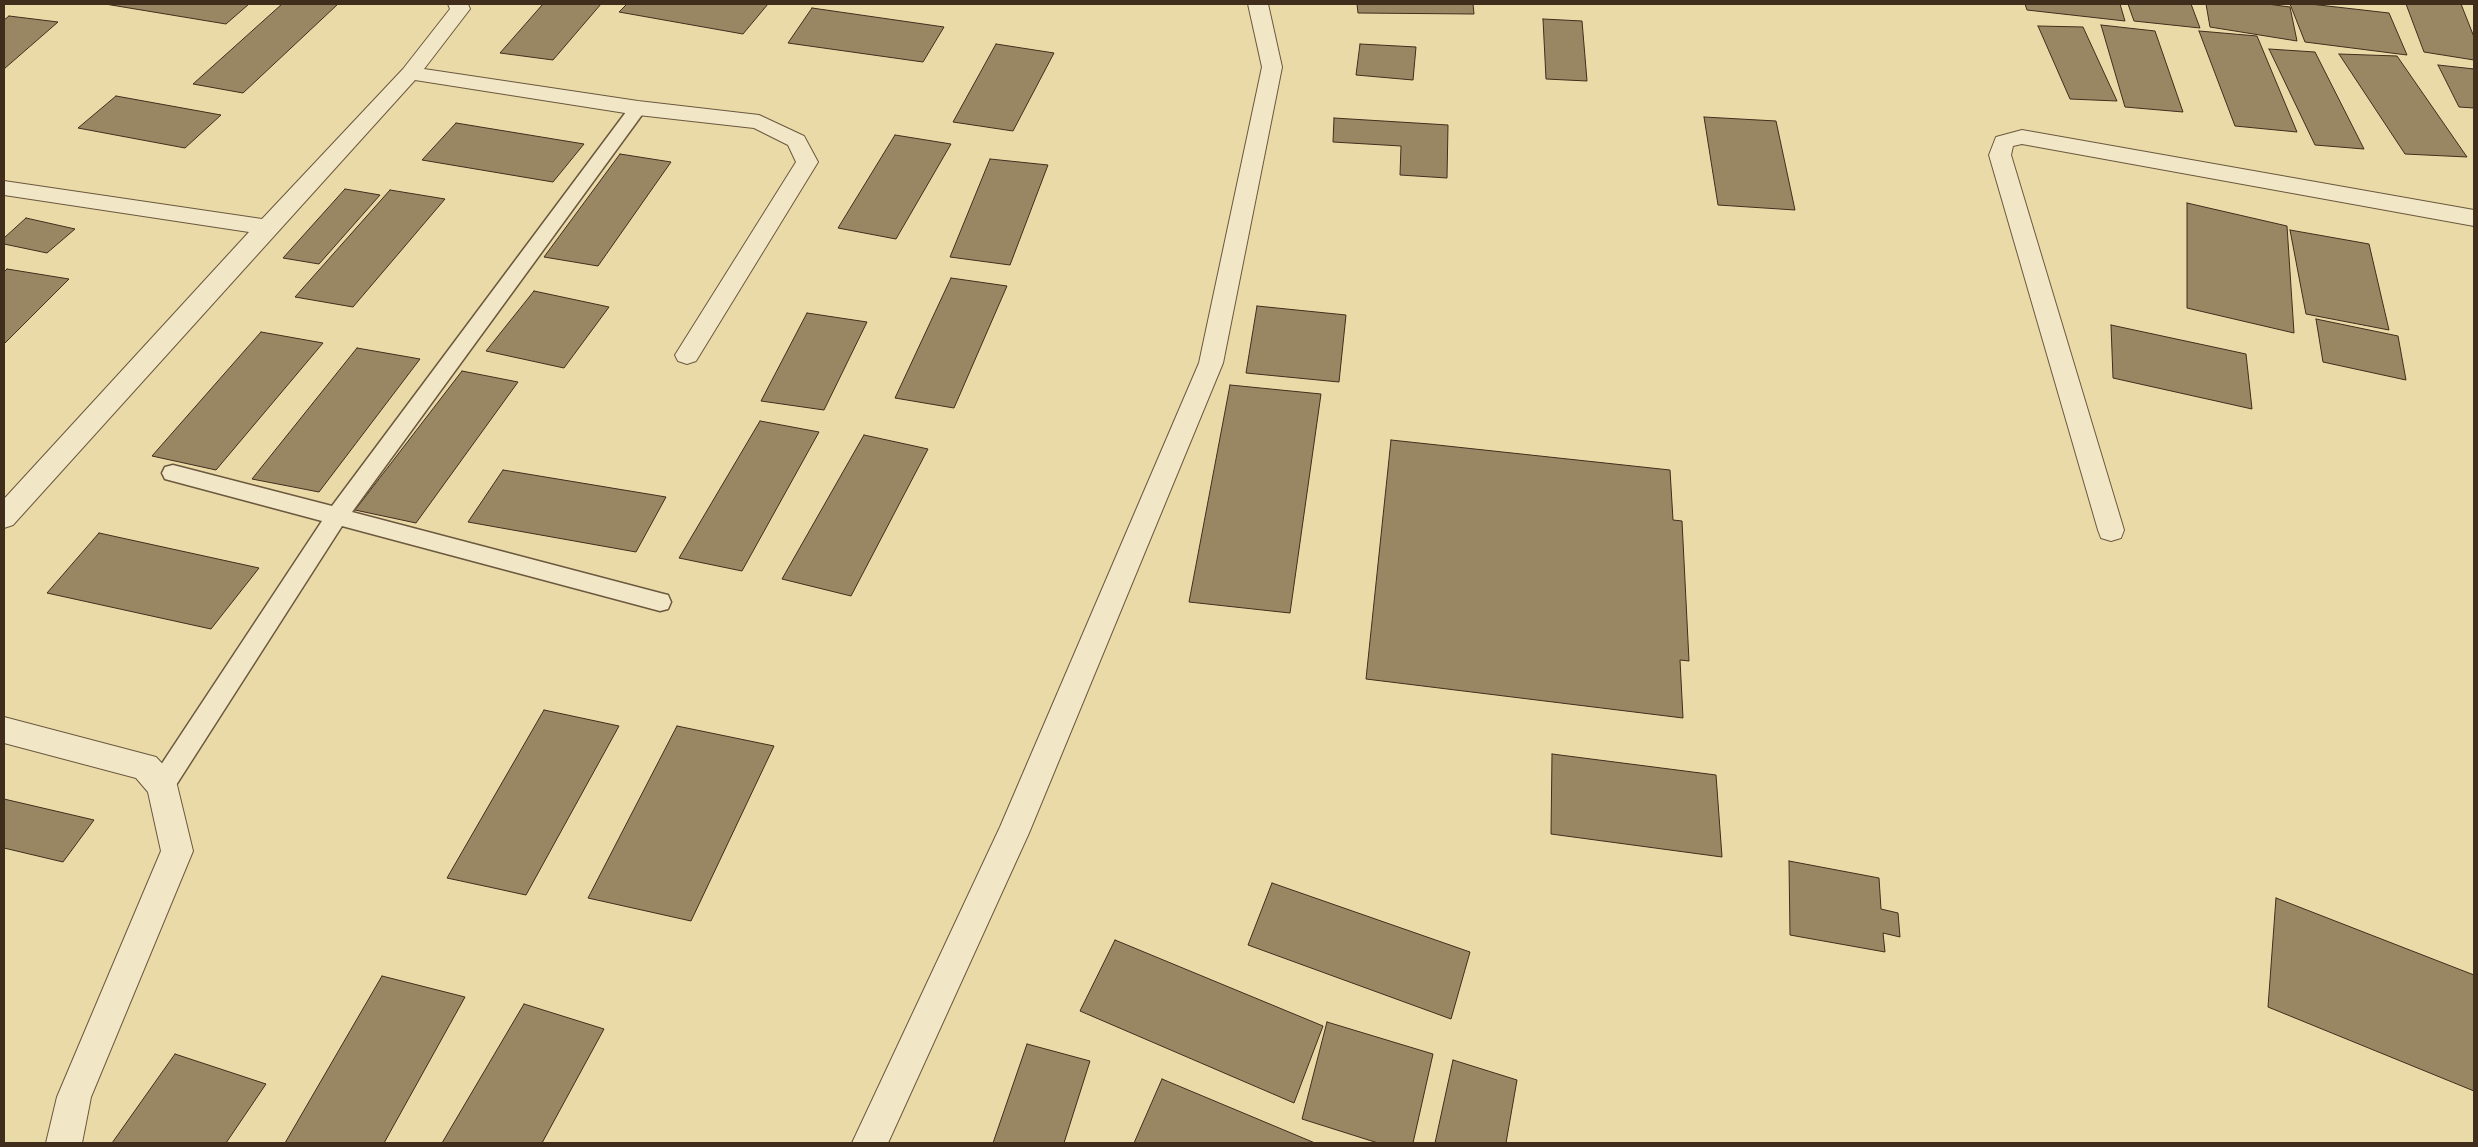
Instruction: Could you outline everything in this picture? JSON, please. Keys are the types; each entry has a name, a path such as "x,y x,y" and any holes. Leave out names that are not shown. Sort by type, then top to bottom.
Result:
{"street":[{"path":"4,517 267,227 410,73 460,9 458,4"},
{"path":"870,1143 1013,833 1211,363 1272,67 1258,4"},
{"path":"410,73 638,108 759,122 796,141 807,162 687,355"},
{"path":"2111,530 2000,155 2004,142 2022,137 2474,218"},
{"path":"4,188 267,227"},
{"path":"4,730 144,767 162,785 177,851 74,1097 64,1143"}],"lane":[{"path":"162,785 336,517 638,108"},
{"path":"174,472 336,517 660,602"}],"building":[{"path":"105,4 249,4 226,24"},
{"path":"282,4 338,4 243,93 193,84"},
{"path":"543,4 601,4 553,60 500,53"},
{"path":"627,4 768,4 743,34 619,12"},
{"path":"1357,4 1473,4 1474,14 1358,13"},
{"path":"2025,4 2120,4 2125,21 2027,10"},
{"path":"2128,4 2191,4 2200,28 2134,21"},
{"path":"2206,4 2267,4 2290,7 2297,41 2210,27"},
{"path":"2290,4 2310,4 2389,13 2407,55 2305,42"},
{"path":"2406,4 2461,4 2474,37 2474,60 2424,52"},
{"path":"812,8 944,27 923,62 788,43"},
{"path":"9,16 58,22 4,69 4,20"},
{"path":"1543,19 1582,21 1587,81 1546,79"},
{"path":"2101,25 2155,31 2183,112 2125,107"},
{"path":"2038,26 2083,27 2117,101 2070,99"},
{"path":"2199,31 2257,36 2297,132 2235,126"},
{"path":"996,44 1054,53 1013,131 953,122"},
{"path":"1360,44 1416,47 1413,80 1356,75"},
{"path":"2269,49 2315,52 2364,149 2315,145"},
{"path":"2339,54 2397,56 2467,157 2405,154"},
{"path":"2438,65 2474,69 2474,108 2459,107"},
{"path":"116,96 221,115 185,148 78,128"},
{"path":"1704,117 1776,121 1795,210 1718,205"},
{"path":"1334,118 1448,125 1447,178 1400,175 1401,146 1333,142"},
{"path":"456,123 584,144 553,182 422,160"},
{"path":"895,135 951,144 896,239 838,228"},
{"path":"620,154 671,162 598,266 544,257"},
{"path":"990,159 1048,165 1010,265 950,257"},
{"path":"345,189 380,195 319,264 283,258"},
{"path":"390,190 445,199 353,307 295,297"},
{"path":"2187,203 2287,226 2294,333 2187,308"},
{"path":"26,218 75,229 47,253 4,244 4,238"},
{"path":"2290,230 2369,244 2389,330 2306,314"},
{"path":"7,269 69,279 4,344 4,272"},
{"path":"951,278 1007,286 954,408 895,398"},
{"path":"534,291 609,307 564,368 486,351"},
{"path":"1257,306 1346,315 1339,382 1246,373"},
{"path":"807,313 867,322 824,410 761,401"},
{"path":"2316,319 2398,336 2406,380 2323,362"},
{"path":"2111,325 2246,354 2252,409 2113,378"},
{"path":"261,332 323,343 216,470 152,456"},
{"path":"357,348 420,359 319,492 252,479"},
{"path":"462,371 518,382 416,523 355,510"},
{"path":"1230,385 1321,394 1290,613 1189,602"},
{"path":"760,421 819,432 742,571 679,558"},
{"path":"864,435 928,449 851,596 782,579"},
{"path":"1391,440 1670,470 1673,520 1682,521 1689,661 1680,660 1683,718 1366,679"},
{"path":"503,470 666,497 636,552 468,522"},
{"path":"99,533 259,568 211,629 47,593"},
{"path":"544,710 619,726 526,895 447,878"},
{"path":"677,726 774,746 691,921 588,898"},
{"path":"1552,754 1716,775 1722,857 1551,834"},
{"path":"4,799 94,820 63,862 4,848"},
{"path":"1789,861 1879,878 1881,909 1898,913 1900,937 1883,933 1885,952 1790,935"},
{"path":"1272,883 1470,952 1451,1019 1248,945"},
{"path":"2276,898 2474,975 2474,1091 2268,1007"},
{"path":"1115,940 1323,1026 1294,1103 1080,1011"},
{"path":"382,976 465,997 384,1143 285,1143"},
{"path":"524,1004 604,1029 542,1143 442,1143"},
{"path":"1327,1022 1433,1054 1413,1143 1378,1143 1302,1119"},
{"path":"1027,1044 1090,1061 1064,1143 993,1143"},
{"path":"175,1054 266,1084 226,1143 112,1143"},
{"path":"1453,1060 1517,1080 1506,1143 1435,1143"},
{"path":"1162,1079 1315,1143 1134,1143"}]}
